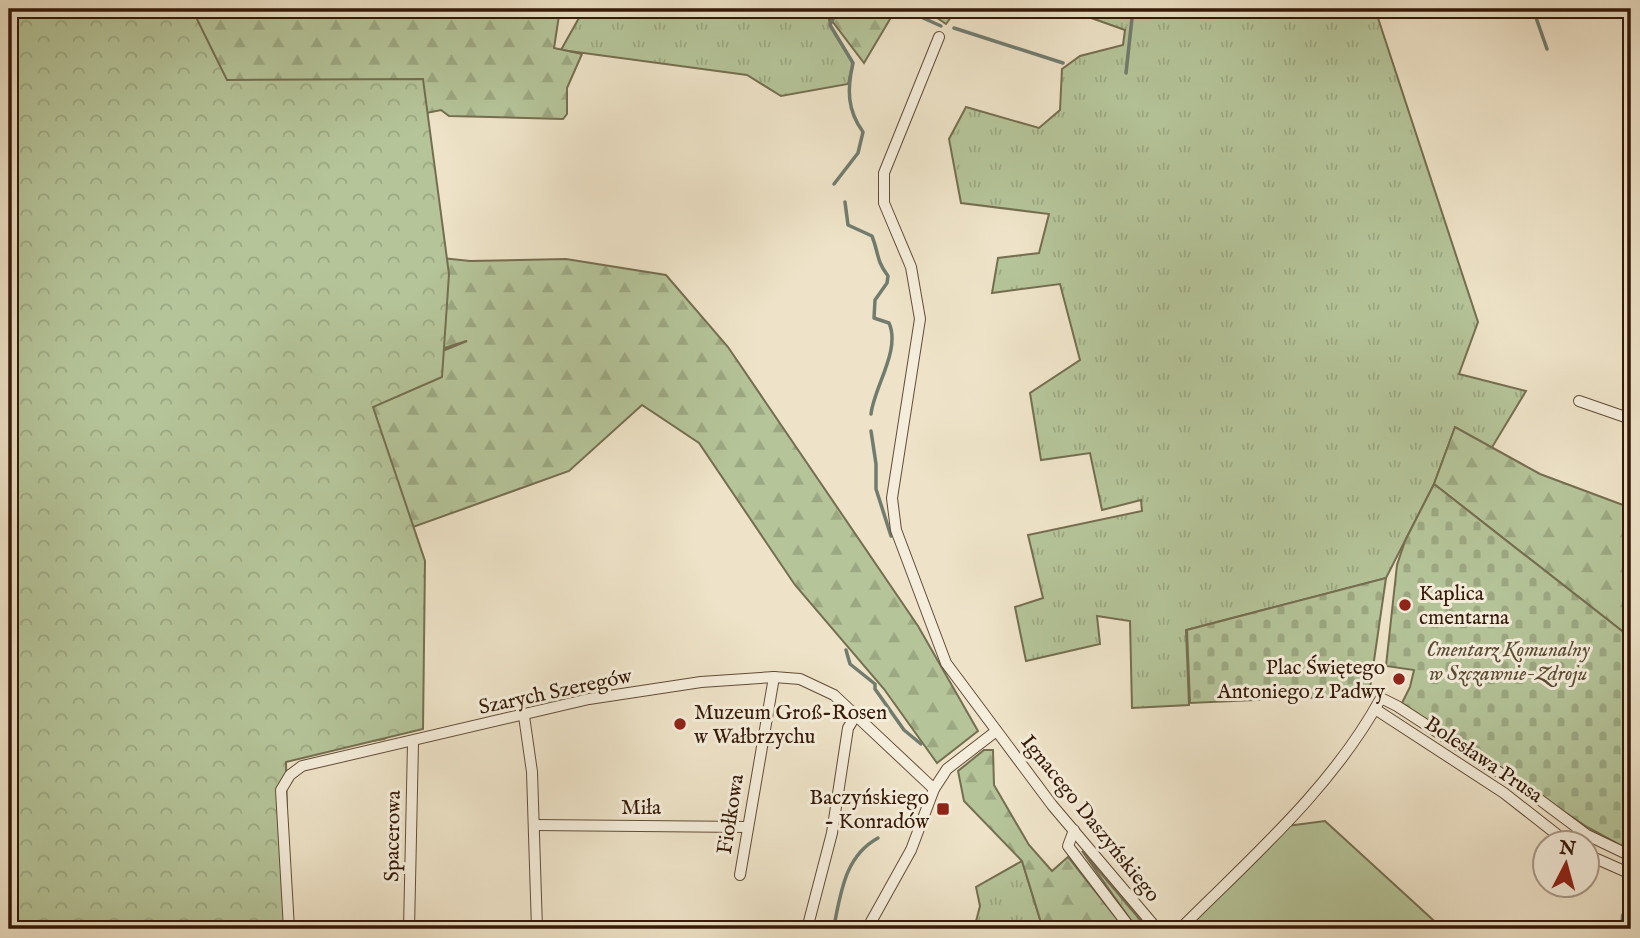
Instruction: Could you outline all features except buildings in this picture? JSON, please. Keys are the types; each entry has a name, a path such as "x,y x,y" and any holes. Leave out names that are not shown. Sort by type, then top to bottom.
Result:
{"street":[{"name":"Ignacego Daszyńskiego","path":"939,37 884,173 884,203 911,267 920,319 892,498 897,530 946,663 995,732 1157,929"},
{"path":"1579,401 1631,419"},
{"name":"Szarych Szeregów","path":"289,929 286,914 288,872 281,790 290,775 302,766 413,743 600,697 701,682 774,677 800,679 834,695 934,789"},
{"name":"Fiołkowa","path":"740,876 774,677"},
{"path":"1180,929 1326,778 1381,698 1528,791 1587,835 1631,856"},
{"name":"Bolesława Prusa","path":"1375,709 1504,793 1551,830"},
{"path":"807,929 832,833 848,728 856,715"},
{"path":"524,716 532,772 537,929"},
{"path":"867,929 911,850 934,789 947,769 995,732"},
{"name":"Spacerowa","path":"409,929 413,743"},
{"name":"Miła","path":"534,825 747,827"},
{"path":"1074,830 1068,846 1132,929"},
{"path":"1602,861 1631,874"}],"green space":[{"path":"9,9 560,9 554,48 582,54 567,88 567,114 563,119 449,116 441,110 224,154"},
{"path":"9,9 192,9 227,80 423,79 449,274 442,377 373,407 425,561 423,729 286,762 289,925 303,929 9,929"},
{"path":"584,9 827,9 830,25 853,63 848,84 781,96 747,75 561,50"},
{"path":"827,9 896,9 864,63 826,13"},
{"path":"924,9 957,9 946,24"},
{"path":"1066,9 1375,9 1478,322 1459,374 1526,391 1491,449 1455,428 1434,484 1386,578 1186,630 1189,705 1132,708 1130,621 1097,616 1100,644 1026,661 1015,607 1043,598 1028,535 1142,511 1141,500 1102,510 1090,453 1041,460 1030,393 1080,360 1060,284 992,293 998,258 1039,253 1049,214 961,203 949,139 966,107 1039,128 1060,110 1062,69 1080,56 1123,45 1125,30"},
{"path":"357,249 470,261 566,259 666,275 728,347 918,626 978,731 937,763 884,689 795,585 699,443 642,405 569,471 413,527 392,521 409,726 384,739 294,753 9,929 9,486","holes":["467,341 406,366 346,380"]},
{"path":"1455,427 1540,474 1631,508 1631,638 1434,484"},
{"name":"Cmentarz Komunalny w Szczawnie-Zdroju","path":"1434,484 1631,638 1631,851 1602,835 1602,830 1587,827 1402,703 1414,670 1386,666 1397,565 1405,541"},
{"path":"1386,578 1369,695 1190,703 1187,630"},
{"path":"984,750 993,750 994,785 1029,845 1052,871 1068,857 1125,929 1043,929 1022,861 964,801 958,771"},
{"path":"1325,821 1443,929 1185,929 1287,826"},
{"path":"1082,851 1148,929 1137,929"},
{"path":"1022,861 1043,929 974,929 980,906 976,887"}],"water":[{"path":"1631,904 1631,929 1621,929 1622,915"}],"waterway":[{"path":"834,184 858,153 863,132 851,107 850,82 853,63 830,25 838,9"},
{"path":"903,9 941,26"},
{"path":"1126,73 1133,9"},
{"path":"1533,9 1547,49"},
{"path":"954,28 1063,63"},
{"path":"845,202 848,225 872,236 888,276 887,283 875,300 874,318 889,323 892,345 871,414"},
{"path":"871,431 876,464 876,489 891,536"},
{"path":"846,650 850,664 875,684 875,689 904,730 921,744"},
{"path":"830,929 834,926 842,888 851,865 858,855 878,838"}],"place":[{"name":"Kaplica cmentarna","path":"1405,605"},
{"name":"Plac Świętego Antoniego z Padwy","path":"1399,679"},
{"name":"Muzeum Groß-Rosen w Wałbrzychu","path":"680,724"},
{"name":"Baczyńskiego - Konradów","path":"943,809"}]}
